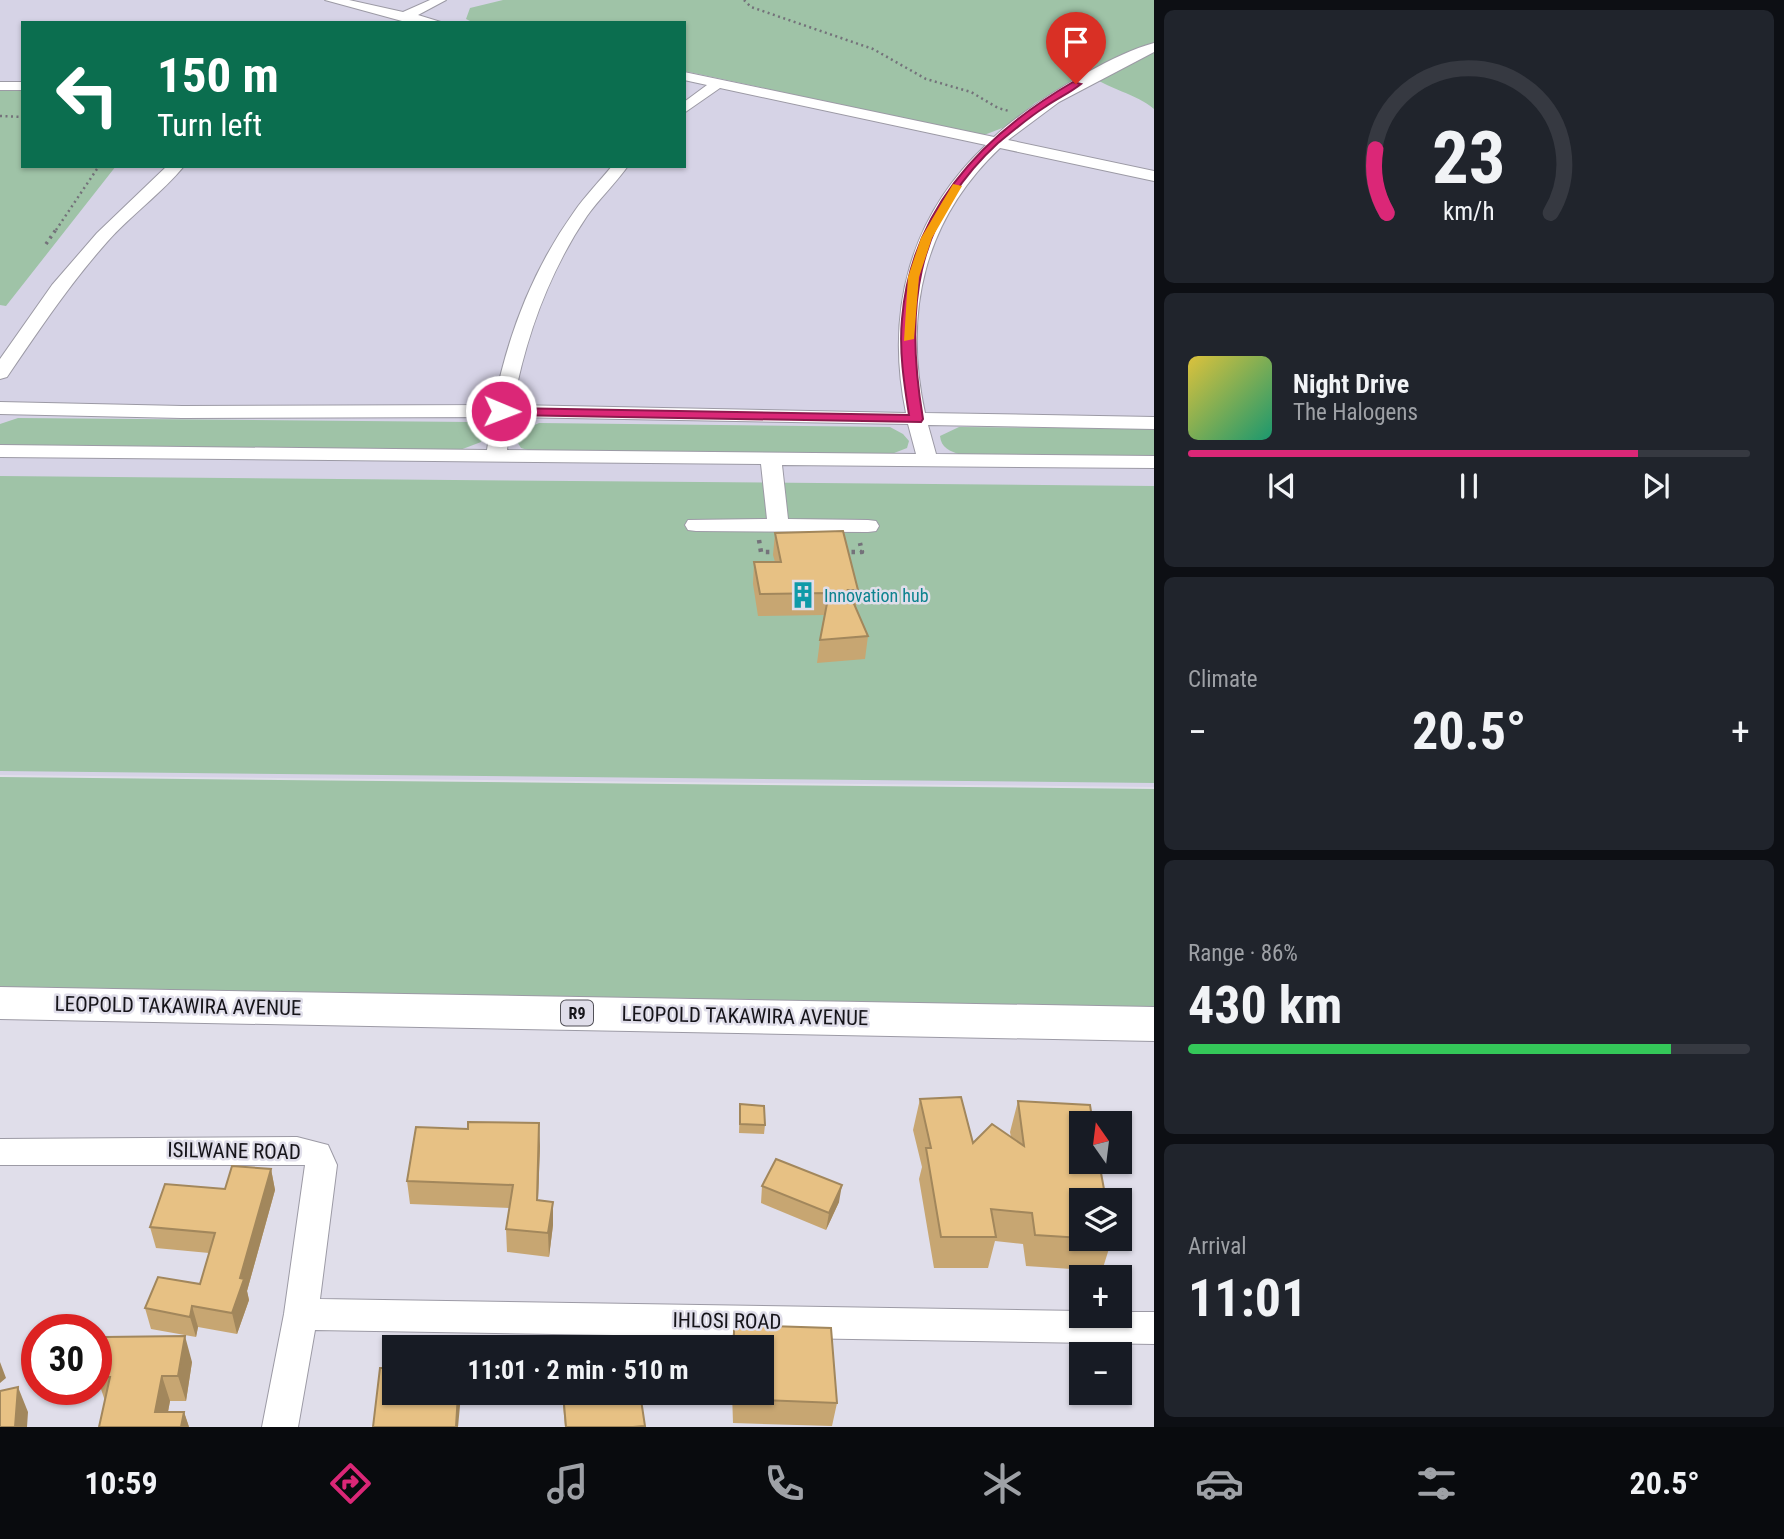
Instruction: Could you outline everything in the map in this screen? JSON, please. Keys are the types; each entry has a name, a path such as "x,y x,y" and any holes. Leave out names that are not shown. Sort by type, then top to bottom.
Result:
{"highway":[{"name":"LEOPOLD TAKAWIRA AVENUE","path":"0,1003 1154,1024"}],"street":[{"path":"331,0 429,21"},
{"path":"397,21 438,0"},
{"path":"928,460 916,419 908,367 908,320 914,277 927,238 945,203 967,171 994,142 1027,116 1094,74 1154,47"},
{"path":"686,76 1154,176"},
{"path":"686,107 718,83"},
{"path":"0,86 21,86"},
{"path":"0,373 63,282 109,230 174,168"},
{"path":"496,457 501,411 519,337 546,271 580,215 618,168"},
{"path":"0,408 182,412 501,411 1154,424"},
{"path":"0,451 1154,462"},
{"path":"768,525 771,459"},
{"path":"696,525 862,526"},
{"name":"ISILWANE ROAD","path":"0,1152 297,1150 317,1154 321,1165 300,1314 280,1427"},
{"name":"IHLOSI ROAD","path":"300,1314 1154,1328"}],"path":[{"path":"744,0 751,7 873,49 926,79 971,92 998,108 1027,116"},
{"path":"0,116 21,117"},
{"path":"46,244 98,168"},
{"path":"768,525 761,552 788,552"},
{"path":"837,552 862,552 862,526"}],"shaded area":[{"path":"0,0 1154,0 1154,787 0,775"}],"green space":[{"path":"503,0 1154,0 1154,109 1086,73 1035,103 1005,127 984,135 686,71 686,21 470,21 466,19 470,8"},
{"path":"0,89 21,89 21,168 114,168 6,306 0,305"},
{"path":"18,418 470,422 481,429 484,436 481,442 460,450 0,446 0,424"},
{"path":"539,423 890,427 909,441 907,448 889,455 531,451 521,448 516,440 517,433"},
{"path":"959,427 1154,429 1154,457 961,455 944,446 940,436"},
{"path":"0,476 1154,486 1154,783 0,771"},
{"path":"0,777 1154,789 1154,1012 0,991"}],"building":[{"path":"843,531 858,590 848,590 868,636 820,640 829,593 760,594 754,562 781,562 775,533"},
{"path":"961,1097 973,1143 992,1124 1024,1146 1018,1101 1090,1105 1091,1111 1069,1111 1069,1174 1101,1174 1104,1188 1069,1188 1069,1237 1035,1235 1032,1213 991,1209 996,1237 941,1237 926,1148 931,1148 920,1099"},
{"path":"740,1104 764,1106 765,1125 740,1124"},
{"path":"468,1122 539,1123 537,1200 553,1202 548,1233 506,1229 513,1185 407,1181 416,1127 468,1129"},
{"path":"776,1159 842,1185 829,1213 762,1186"},
{"path":"232,1166 271,1169 240,1278 244,1279 232,1313 192,1306 190,1317 145,1308 158,1277 200,1284 215,1233 150,1227 165,1184 225,1189"},
{"path":"734,1325 831,1328 837,1403 774,1401 774,1335 734,1335"},
{"path":"185,1336 178,1376 162,1376 155,1412 184,1412 181,1427 99,1427 104,1405 112,1405 112,1337"},
{"path":"380,1368 382,1405 457,1405 456,1427 373,1427"},
{"path":"18,1387 15,1427 0,1427 0,1391"},
{"path":"564,1405 642,1405 645,1426 633,1427 566,1427"}],"slow traffic":[{"path":"908,339 914,277 927,238 957,186"}],"place":[{"name":"Innovation hub","path":"803,595"}],"route":[{"path":"501,411 916,419 908,367 908,320 914,277 927,238 945,203 967,171 994,142 1041,105 1076,84"}]}
